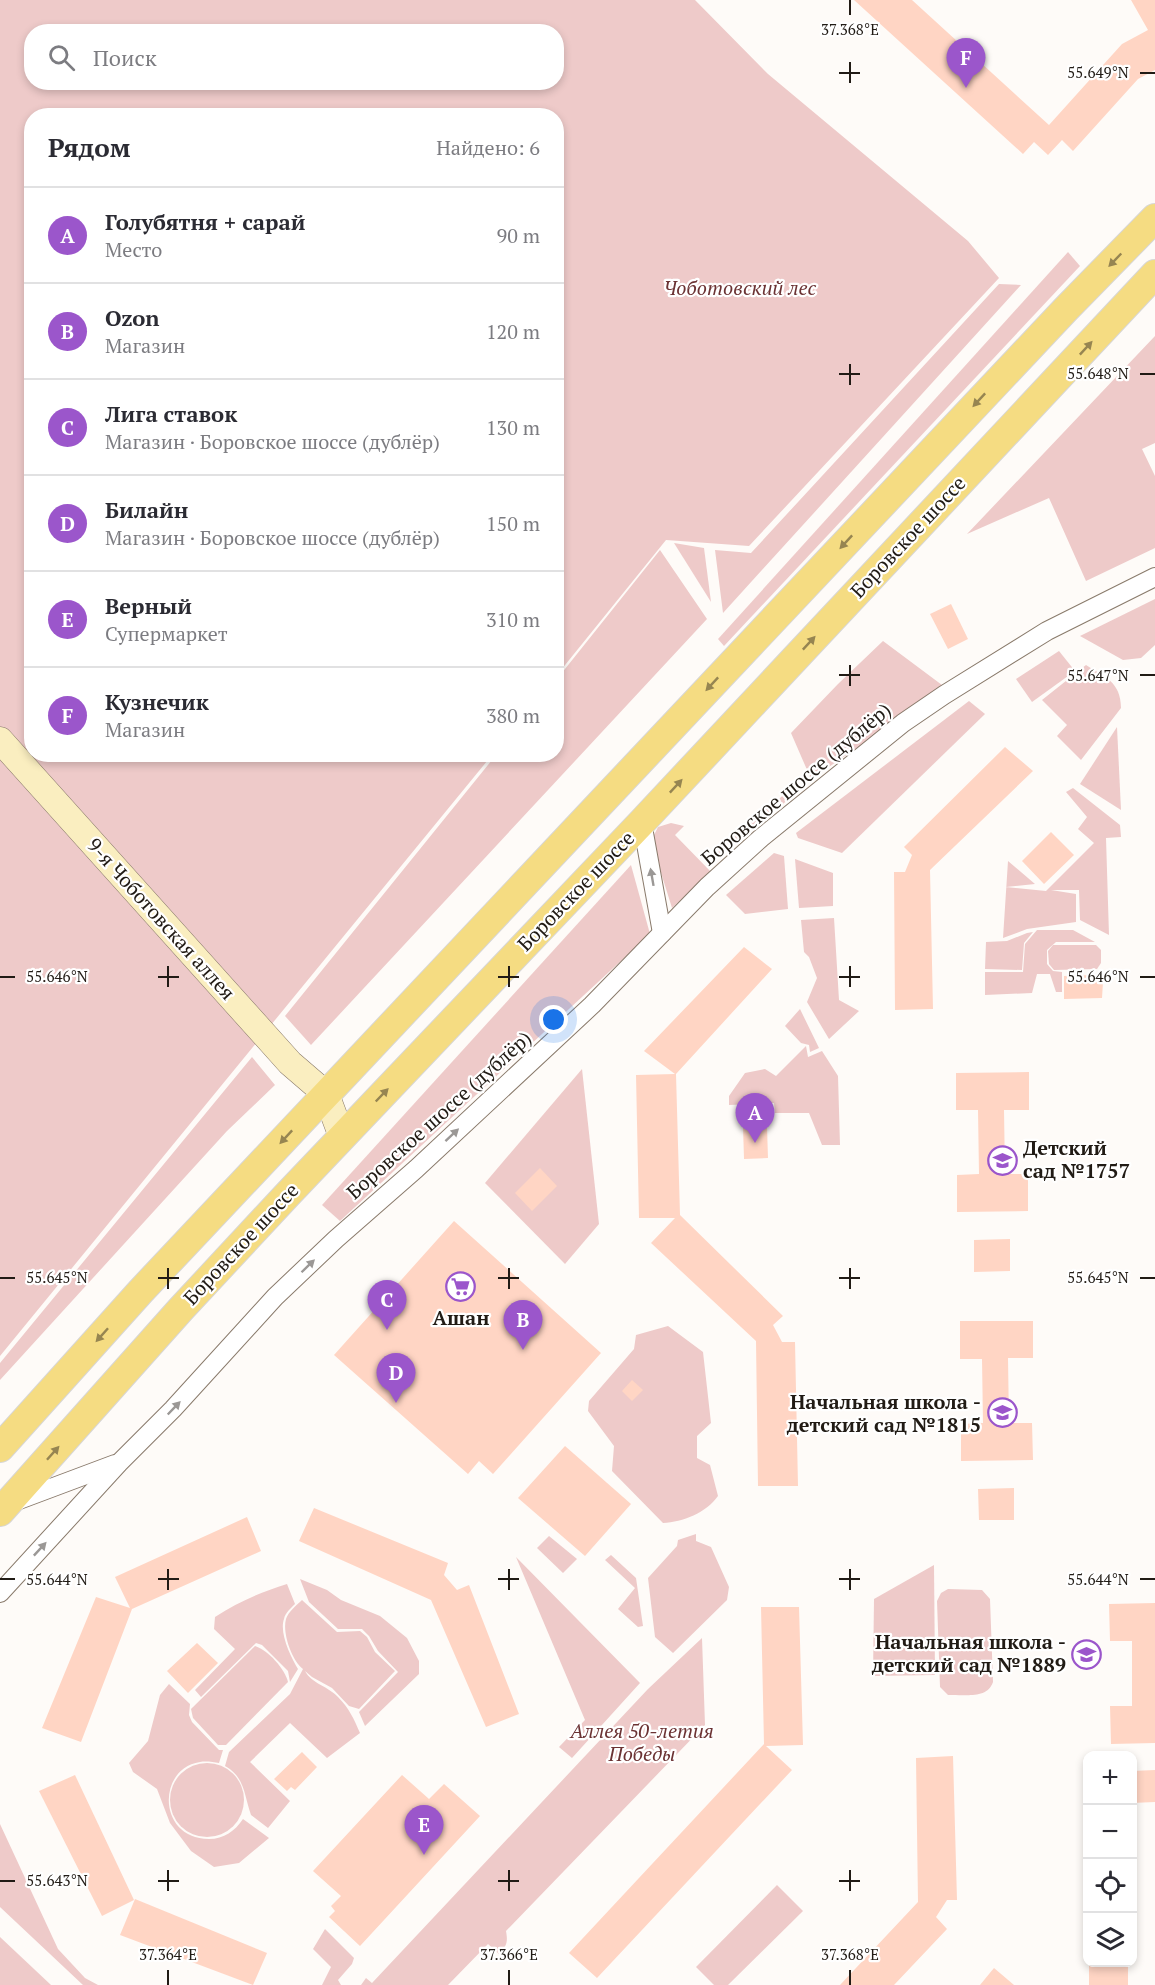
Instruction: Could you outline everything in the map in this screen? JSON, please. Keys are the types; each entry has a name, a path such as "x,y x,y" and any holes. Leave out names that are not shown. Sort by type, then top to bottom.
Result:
{"main road":[{"name":"Боровское шоссе","path":"0,1448 141,1291 1066,309 1155,218"},
{"name":"Боровское шоссе","path":"3,1508 181,1309 642,822 1155,274"}],"street":[{"name":"Боровское шоссе (дублёр)","path":"0,1593 119,1463 173,1409 291,1282 583,1013 707,887 761,838 903,723 1047,631 1155,577"},
{"name":"9-я Чоботовская аллея","path":"0,740 290,1063 326,1094"},
{"path":"642,822 662,933"},
{"path":"326,1094 342,1137"},
{"path":"3,1508 119,1463"}],"green space":[{"name":"Чоботовский лес","path":"0,0 695,0 768,74 968,241 999,278 749,546 666,540 564,666 564,108 24,108 24,762 486,762 0,1356"},
{"path":"1068,252 1080,266 724,646 718,639"},
{"path":"999,284 1021,285 723,613 715,550 751,553"},
{"path":"1155,336 1155,443 1142,449 1155,476 1155,548 1086,581 1049,498 967,534"},
{"path":"674,543 704,548 711,602"},
{"path":"660,550 707,619 311,1045 285,1016 490,762 564,762 564,670"},
{"path":"1155,599 1155,645 1141,658 1123,660 1080,636"},
{"path":"883,641 942,685 873,737 811,779 791,733"},
{"path":"1059,651 1075,671 1032,702 1016,679"},
{"path":"1086,665 1111,681 1118,692 1121,708 1081,760 1057,736 1067,725 1042,700"},
{"path":"969,701 985,714 842,853 798,838 796,833"},
{"path":"1117,727 1121,810 1080,784"},
{"path":"1073,788 1120,825 1121,837 1106,838 1109,935 1080,920 1079,890 1051,890 1076,894 1076,922 1027,929 1003,938 1006,887 1046,891 1094,843 1078,829 1087,817 1066,792"},
{"path":"791,789 794,795 716,858 715,855 747,825"},
{"path":"671,823 684,826 675,835 711,872 672,908 653,847 653,837 658,827"},
{"path":"774,853 784,856 788,909 745,914 726,895"},
{"path":"795,859 833,873 833,906 799,908"},
{"path":"1008,861 1035,884 1006,887"},
{"path":"631,865 650,934 340,1221 322,1205"},
{"path":"834,918 839,1000 859,1011 829,1039 807,1002 817,978 809,957 804,952 801,920"},
{"path":"1037,930 1073,930 1095,942 1056,942 1047,950 1047,964 1053,971 1062,972 1062,992 1056,992 1050,974 1037,974 1032,993 985,995 985,972 1023,972 1025,944"},
{"path":"1033,932 1024,943 1022,970 985,969 986,942 1007,941"},
{"path":"1053,945 1096,945 1101,950 1101,963 1097,969 1054,970 1049,964 1048,951"},
{"path":"800,1009 819,1048 810,1052 809,1045 801,1043 785,1026"},
{"path":"806,1046 808,1057 822,1051 838,1076 840,1145 822,1145 809,1113 775,1113 774,1103 729,1105 729,1096 745,1073 765,1069 776,1076"},
{"path":"252,1057 275,1085 227,1131 0,1380 0,1363"},
{"path":"582,1069 599,1224 565,1264 485,1183"},
{"path":"668,1326 703,1352 711,1423 697,1436 697,1458 710,1465 718,1496 694,1516 663,1523 612,1471 614,1446 588,1411 589,1401 634,1349 636,1335"},
{"path":"696,1534 696,1541 711,1547 729,1587 727,1600 673,1653 655,1637 648,1578 677,1546 678,1540"},
{"path":"549,1536 577,1559 563,1573 537,1548"},
{"path":"611,1555 636,1578 643,1626 638,1627 618,1609 635,1588 605,1560"},
{"path":"516,1557 640,1683 572,1758 559,1747 585,1720"},
{"path":"934,1565 935,1675 873,1676 874,1599"},
{"path":"300,1579 327,1590 341,1600 380,1616 407,1638 419,1661 419,1674 365,1726 359,1712 398,1672 378,1651 362,1629 338,1629 309,1602"},
{"path":"287,1584 295,1604 285,1617 283,1631 289,1652 298,1669 290,1682 288,1671 262,1645 256,1643 201,1697 195,1690 235,1649 214,1629 215,1617 250,1598"},
{"path":"948,1589 982,1590 990,1599 993,1682 990,1688 980,1694 948,1695 940,1687 937,1601 941,1593"},
{"path":"302,1600 337,1632 360,1631 367,1637 375,1652 395,1671 359,1709 349,1706 332,1688 305,1671 312,1679 342,1701 360,1733 327,1758 290,1723 250,1762 290,1801 268,1828 251,1815 237,1775 225,1766 229,1752 290,1694 303,1669 295,1660 285,1632 286,1619"},
{"name":"Аллея 50-летия Победы","path":"702,1638 705,1725 506,1931 504,1949 499,1954 488,1944 448,1985 361,1985 366,1978 372,1983 648,1689"},
{"path":"255,1646 265,1651 275,1661 288,1682 226,1745 218,1745 193,1718 191,1709"},
{"path":"169,1684 190,1704 189,1715 192,1722 219,1750 223,1750 219,1763 200,1762 186,1767 176,1777 170,1789 169,1803 172,1816 180,1828 192,1836 220,1838 233,1831 243,1819 269,1838 239,1863 214,1867 191,1851 170,1823 157,1789 133,1772 129,1763 148,1741 160,1695"},
{"path":"207,1763 221,1766 233,1774 241,1786 244,1800 241,1814 233,1826 221,1834 207,1837 193,1834 181,1826 173,1814 170,1800 173,1786 181,1774 193,1766"},
{"path":"0,1824 58,1949 85,1978 98,1985 83,1985 0,1907"},
{"path":"777,1885 803,1911 728,1985 714,1985 696,1967"},
{"path":"325,1929 354,1958 352,1964 338,1980 341,1985 322,1985 331,1967 313,1949"},
{"path":"0,1937 51,1985 0,1985"}],"building":[{"path":"854,0 912,0 1049,125 1122,44 1148,30 1131,0 1155,0 1155,70 1138,79 1073,151 1062,140 1048,155 1034,142 1023,154"},
{"path":"951,604 968,639 948,649 930,614"},
{"path":"1005,747 1033,771 930,870 933,1009 895,1010 894,872 905,872 912,855 904,847"},
{"path":"1051,832 1074,855 1044,884 1022,861"},
{"path":"744,947 772,969 676,1074 680,1215 783,1316 773,1325 782,1342 795,1342 798,1486 758,1486 756,1341 651,1243 675,1218 639,1218 636,1075 675,1074 644,1051"},
{"path":"1093,975 1093,982 1103,982 1102,998 1064,999 1064,976"},
{"path":"1029,1072 1029,1110 1004,1110 1005,1174 1028,1174 1028,1211 957,1212 957,1175 979,1174 978,1110 956,1110 956,1073"},
{"path":"743,1127 767,1127 768,1158 744,1159"},
{"path":"540,1168 557,1186 532,1211 515,1193"},
{"name":"Ашан","path":"454,1221 601,1353 493,1474 479,1461 468,1474 334,1355"},
{"path":"1010,1239 1010,1271 974,1272 974,1240"},
{"path":"960,1321 1033,1321 1033,1358 1008,1358 1009,1423 1032,1423 1033,1460 961,1461 961,1424 983,1423 982,1359 960,1359"},
{"path":"632,1380 643,1390 632,1401 622,1391"},
{"path":"565,1446 631,1504 585,1556 518,1498"},
{"path":"1014,1488 1014,1520 979,1520 978,1489"},
{"path":"314,1508 448,1563 444,1575 457,1590 469,1585 519,1714 486,1727 431,1600 299,1541"},
{"path":"247,1517 261,1551 132,1609 81,1742 42,1728 96,1597 130,1608 115,1577"},
{"path":"1155,1603 1155,1743 1111,1744 1110,1706 1132,1706 1132,1641 1110,1641 1109,1604"},
{"path":"761,1607 799,1607 803,1745 766,1746 792,1770 597,1978 569,1953 764,1744"},
{"path":"197,1643 218,1663 188,1693 167,1671"},
{"path":"302,1752 317,1767 295,1790 291,1787 287,1791 274,1779"},
{"path":"953,1756 957,1900 947,1900 936,1917 947,1929 894,1985 840,1985 918,1902 916,1758"},
{"path":"1155,1770 1155,1802 1137,1803 1137,1771"},
{"path":"75,1775 134,1900 102,1916 39,1791"},
{"path":"402,1775 429,1799 444,1784 480,1816 360,1946 329,1917 335,1911 331,1906 341,1896 313,1871"},
{"path":"135,1899 267,1953 253,1985 120,1935"},
{"path":"1089,1967 1128,1967 1128,1985 1089,1985"},
{"path":"994,1968 1014,1985 980,1985"}],"place":[{"name":"Кузнечик","path":"966,88"},
{"name":"Голубятня + сарай","path":"755,1143"},
{"name":"Детский сад №1757","path":"1002,1160"},
{"name":"Ашан","path":"461,1287"},
{"name":"Лига ставок","path":"387,1330"},
{"name":"Ozon","path":"523,1350"},
{"name":"Билайн","path":"396,1403"},
{"name":"Начальная школа - детский сад №1815","path":"1002,1413"},
{"name":"Начальная школа - детский сад №1889","path":"1087,1654"},
{"name":"Верный","path":"424,1855"}]}
